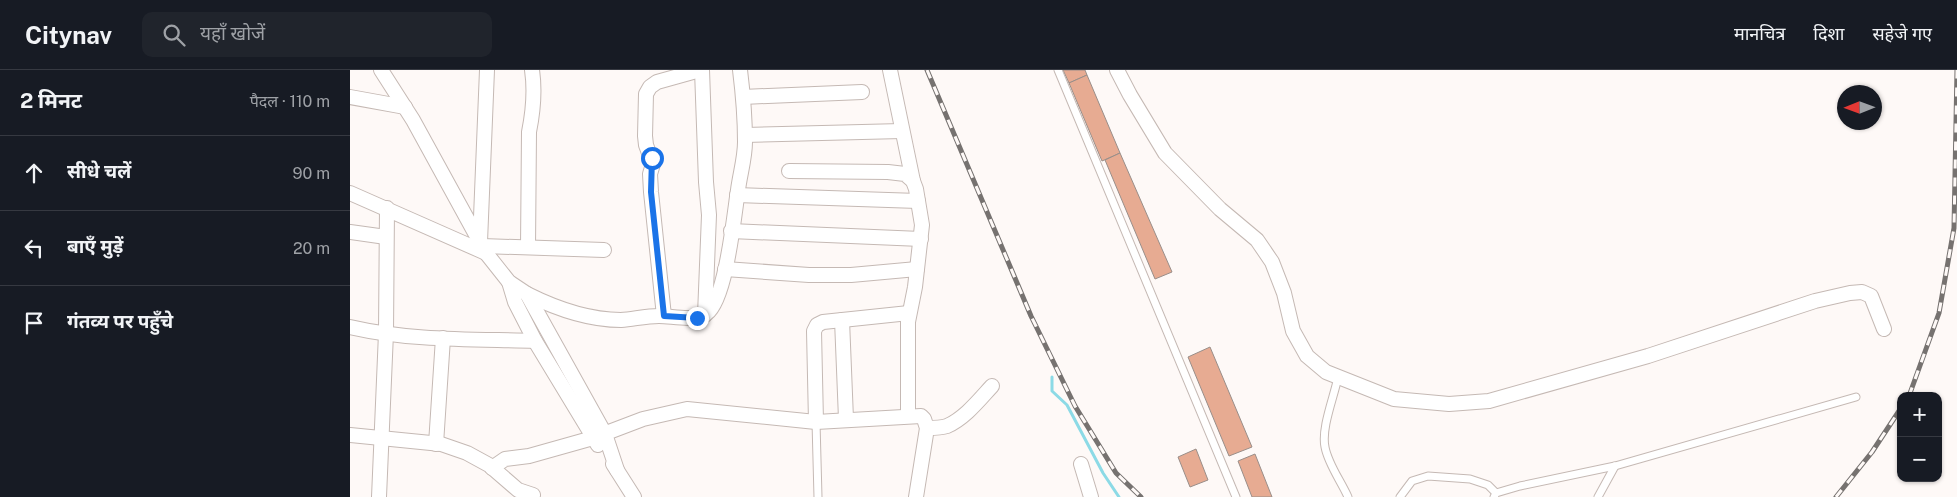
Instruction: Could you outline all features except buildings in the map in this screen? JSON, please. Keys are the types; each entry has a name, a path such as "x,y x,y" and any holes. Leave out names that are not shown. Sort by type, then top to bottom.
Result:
{"street":[{"path":"381,70 405,107 483,247 509,282 542,301 580,314 619,320 664,316 697,318 705,315 711,309 717,297 725,269 745,135 740,70"},
{"path":"483,247 487,70"},
{"path":"528,247 529,132 532,119 534,81 532,70"},
{"path":"664,316 651,192 650,174 653,161 645,136 646,94 650,87 657,82 701,70 709,215 705,315"},
{"path":"890,70 922,225 909,313 908,416"},
{"path":"1117,70 1165,152 1220,209 1257,240 1272,262 1284,293 1293,331 1307,356 1326,372 1394,399 1449,404 1489,401 1648,356 1815,301 1850,293 1862,292 1871,296 1884,329"},
{"path":"743,97 862,92"},
{"path":"350,97 405,107"},
{"path":"745,135 902,131"},
{"path":"789,171 888,172 905,174 913,181"},
{"path":"350,193 483,247 604,250"},
{"path":"737,195 918,201"},
{"path":"379,497 386,333 387,208"},
{"path":"731,231 921,239"},
{"path":"350,232 386,237"},
{"path":"725,269 809,275 851,275 917,269"},
{"path":"509,282 515,302 535,341 599,436"},
{"path":"527,294 599,436 634,497"},
{"path":"816,422 814,331 817,325 822,322 909,313"},
{"path":"842,320 846,419"},
{"path":"350,327 386,333 443,338 535,341"},
{"path":"436,444 443,338"},
{"path":"927,428 946,426 955,421 970,410 992,386"},
{"path":"492,468 504,459 530,456 599,436 643,419 687,409 816,422 920,416 924,419 927,428 916,497"},
{"path":"350,435 436,444 467,453 492,468 518,490 533,495"},
{"path":"1081,464 1090,497"}],"lane":[{"path":"1058,70 1236,497"},
{"path":"1338,377 1324,431 1324,440 1326,450 1348,497"},
{"path":"1400,497 1412,481 1428,476 1470,479 1488,485 1495,495 1520,486 1615,466 1856,397"},
{"path":"816,422 818,497"},
{"path":"1598,497 1615,466"}],"waterway":[{"path":"1052,377 1052,391 1067,405 1103,473 1119,497"}],"railway":[{"path":"927,70 1031,316 1075,406 1116,473 1141,497"},
{"path":"1910,392 1939,313 1954,228 1957,70"},
{"path":"1836,497 1872,452 1897,414"}],"route":[{"path":"652,158 653,167 650,174 651,192 664,316 697,318"}]}
